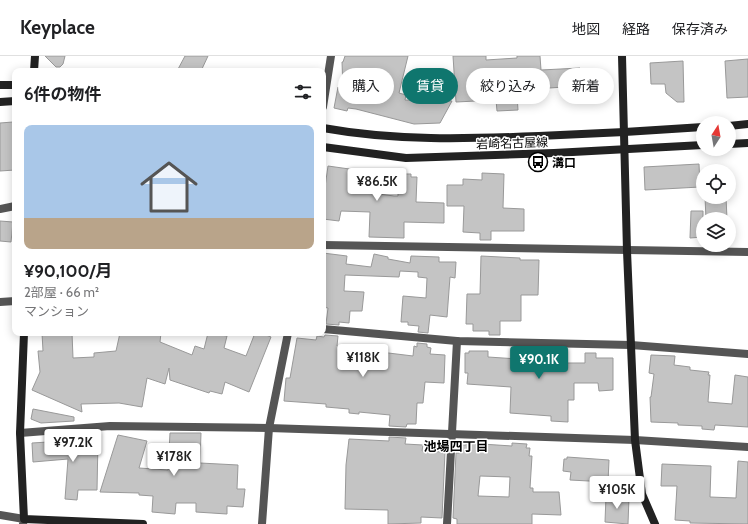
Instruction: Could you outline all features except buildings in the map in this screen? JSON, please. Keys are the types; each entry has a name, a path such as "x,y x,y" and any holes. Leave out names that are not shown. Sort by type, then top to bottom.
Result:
{"main road":[{"path":"34,68 35,56"},
{"path":"622,56 623,132 625,150 627,250 635,440 642,494 655,524"},
{"path":"0,85 12,85"},
{"path":"0,102 12,101"},
{"path":"736,125 748,124"},
{"name":"岩崎名古屋線","path":"326,129 351,133 406,138 464,139 696,127"},
{"path":"736,144 748,143"},
{"name":"岩崎名古屋線","path":"326,147 406,158 625,150 696,145"},
{"path":"24,336 20,433 24,521 143,524"}],"street":[{"path":"326,88 331,56"},
{"path":"0,209 12,207"},
{"path":"326,245 748,252"},
{"path":"0,302 12,300"},
{"path":"326,328 457,341 631,345 748,354"},
{"path":"262,524 269,428 287,336"},
{"path":"447,524 457,341"},
{"path":"20,433 110,426 269,428 635,440 748,447"},
{"path":"0,515 24,521"}],"place":[{"name":"溝口","path":"538,162"}],"district":[{"name":"池場四丁目","path":"456,446"}]}
